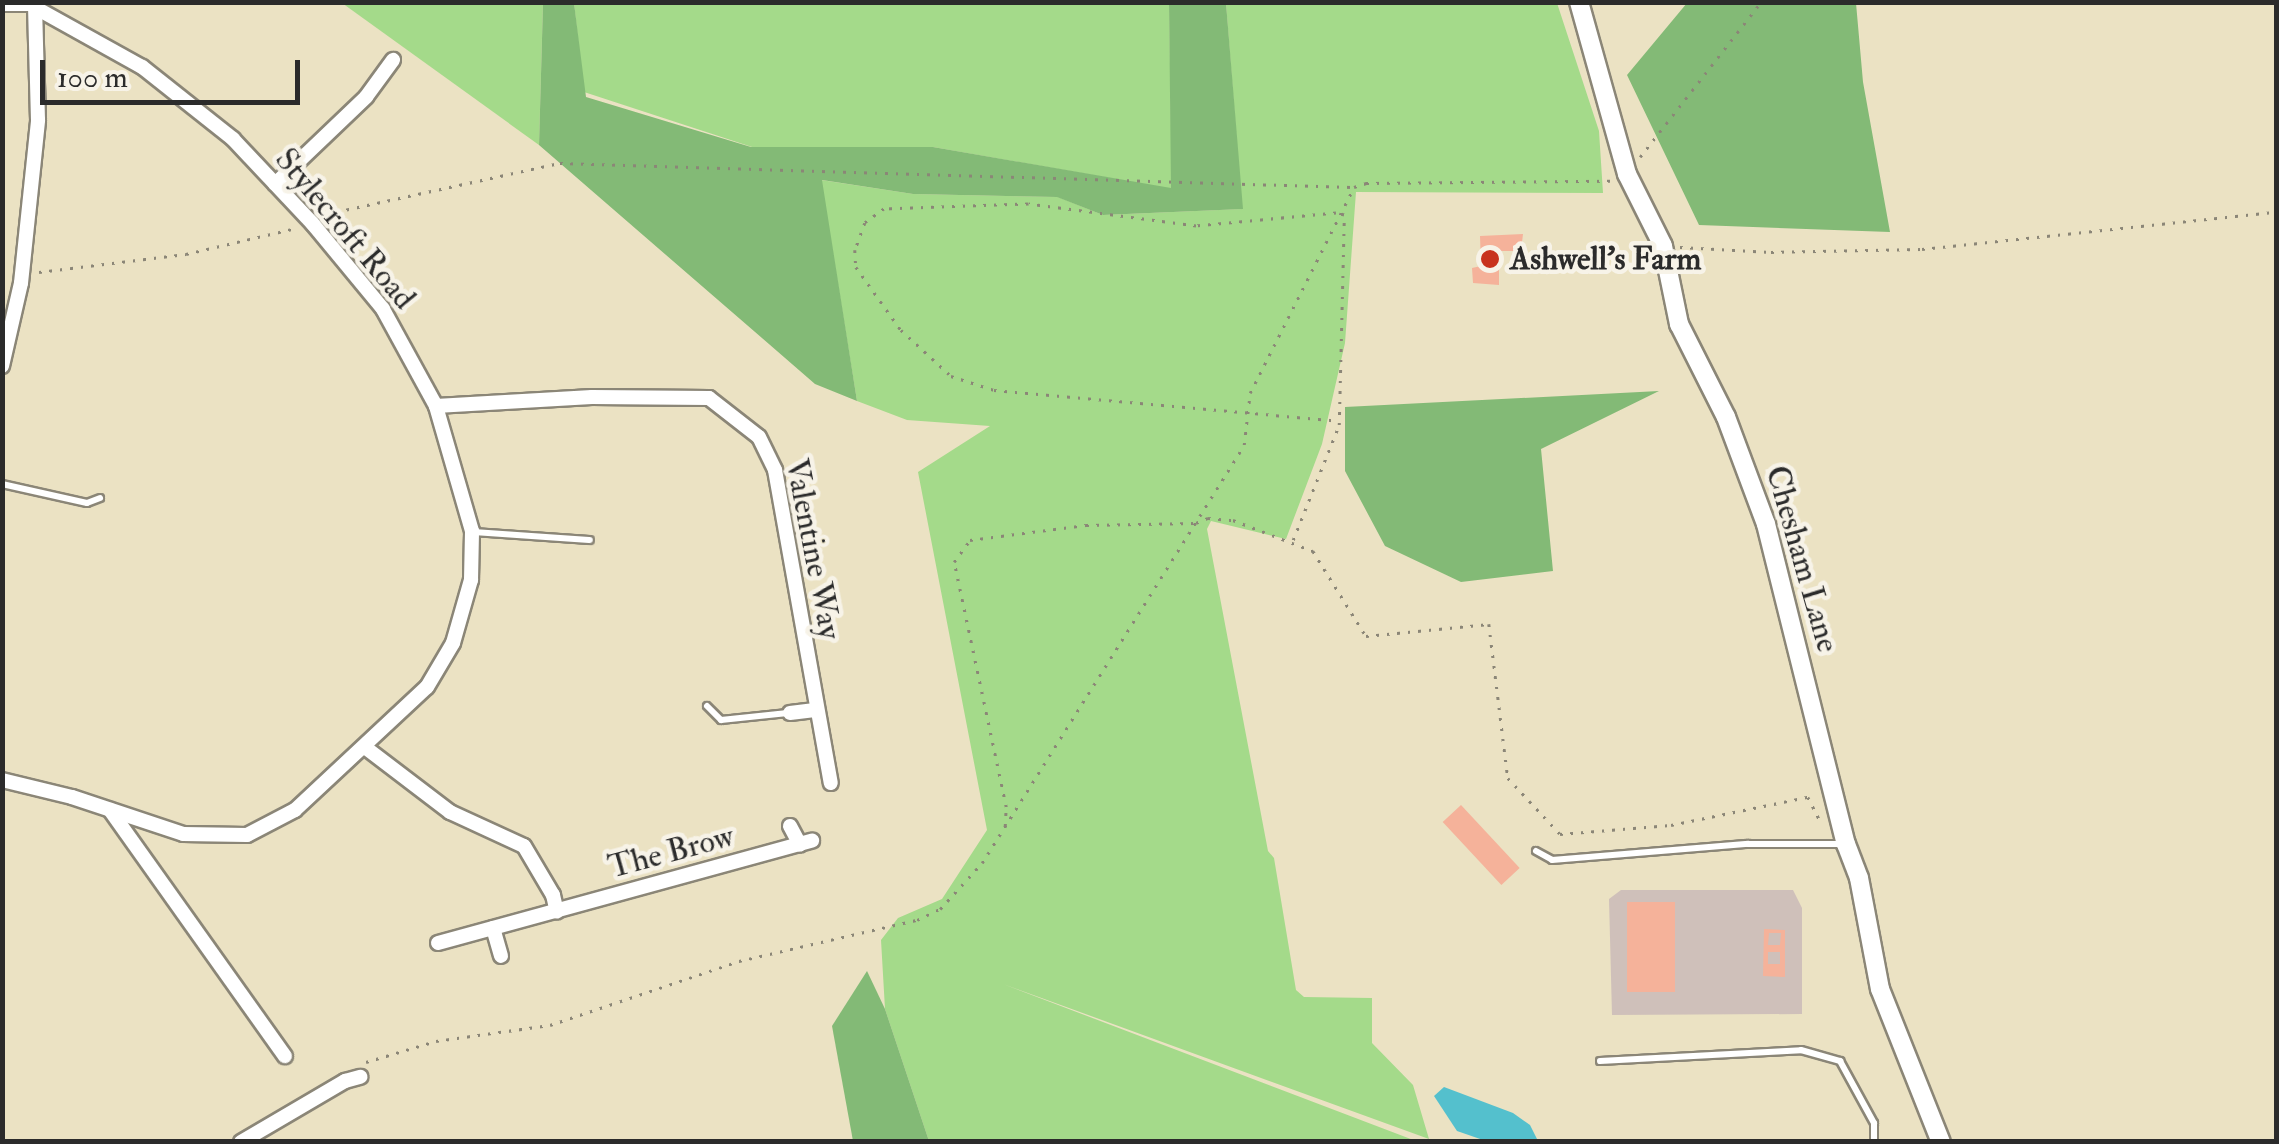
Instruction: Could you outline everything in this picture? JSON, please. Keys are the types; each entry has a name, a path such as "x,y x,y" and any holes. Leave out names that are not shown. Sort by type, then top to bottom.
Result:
{"street":[{"name":"Chesham Lane","path":"1579,2 1629,178 1663,246 1679,324 1726,417 1766,524 1839,845 1859,878 1880,989 1941,1142"},
{"name":"Stylecroft Road","path":"2,780 183,834 247,835 295,810 366,748 427,687 452,643 471,580 472,532 436,406 384,309 233,139 142,67 35,6"},
{"path":"2,366 19,292 38,120 35,6"},
{"path":"275,184 366,97 393,60"},
{"path":"2,299 19,292"},
{"name":"Valentine Way","path":"436,406 592,397 709,398 759,437 774,470 831,784"},
{"path":"790,713 815,710"},
{"path":"366,748 450,812 524,846 553,895 558,912"},
{"path":"110,810 285,1056"},
{"name":"The Brow","path":"438,943 806,843 790,826"},
{"path":"493,928 501,956"},
{"path":"241,1142 359,1071"}],"lane":[{"path":"2,8 35,6"},
{"path":"2,484 87,503 100,498"},
{"path":"472,532 590,540"},
{"path":"707,706 721,720 790,713"},
{"path":"1536,851 1552,860 1748,844 1839,845"},
{"path":"1600,1061 1801,1050 1840,1060 1874,1122 1874,1142"}],"path":[{"path":"328,213 560,163 1354,187 1386,182 1629,178 1761,2"},
{"path":"359,1071 436,1041 550,1025 739,961 917,920 940,909 958,892 1004,828 1244,445 1250,393 1354,187"},
{"path":"1293,542 1339,421 1344,215 1196,226 1028,204 884,210 865,223 855,241 856,267 901,330 950,376 994,390 1339,421"},
{"path":"1663,246 1771,252 1922,249 2276,212"},
{"path":"40,272 186,254 302,226"},
{"path":"1004,828 1006,807 954,562 970,540 1086,526 1233,520 1314,551 1366,636 1489,624 1508,778 1560,834 1671,825 1808,797 1839,845"}],"shaded area":[{"path":"1621,890 1793,890 1802,908 1802,1014 1612,1015 1609,899"}],"green space":[{"path":"342,3 543,3 539,145"},
{"path":"543,3 574,3 586,97 751,147 933,147 1171,188 1169,3 1226,3 1243,209 1103,215 1057,197 913,194 822,180 857,401 815,384 539,145"},
{"path":"574,3 1169,3 1172,189 933,147 752,147 584,92"},
{"path":"1226,3 1557,3 1599,131 1603,193 1356,192 1345,343 1322,444 1286,539 1211,521 1207,529 1268,851 1274,858 1296,990 1304,997 1372,998 1372,1043 1413,1085 1429,1139 1003,984 1416,1141 929,1141 885,1009 881,940 898,918 942,899 987,830 918,472 990,426 907,420 857,401 821,180 913,194 1058,197 1103,215 1242,209"},
{"path":"1687,3 1856,3 1863,82 1890,232 1699,225 1627,75"},
{"path":"1659,391 1541,449 1553,571 1461,582 1385,546 1345,471 1345,407"},
{"path":"867,971 885,1009 929,1141 853,1141 832,1026"}],"water":[{"path":"1444,1087 1513,1113 1530,1125 1538,1141 1486,1141 1457,1131 1434,1096"}],"building":[{"name":"Ashwell's Farm","path":"1523,234 1521,251 1499,251 1499,285 1473,283 1472,268 1481,266 1480,236"},
{"path":"1461,805 1520,868 1501,885 1443,822"},
{"path":"1627,902 1675,902 1675,992 1627,992"},
{"path":"1764,929 1785,930 1785,977 1763,976","holes":["1769,933 1781,933 1780,945 1768,945","1768,952 1780,952 1780,964 1768,964"]}],"place":[{"name":"Ashwell's Farm","path":"1490,259"}]}
